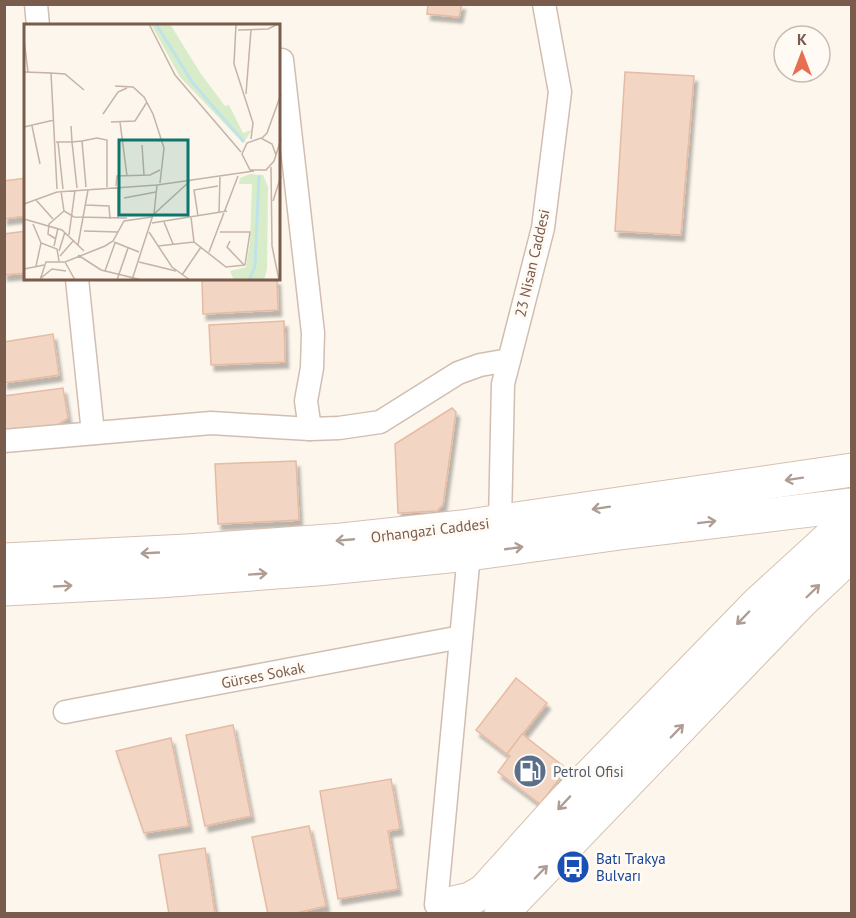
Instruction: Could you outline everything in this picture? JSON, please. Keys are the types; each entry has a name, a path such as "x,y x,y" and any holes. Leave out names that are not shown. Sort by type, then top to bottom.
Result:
{"main road":[{"name":"Orhangazi Caddesi","path":"4,560 187,551 342,540 500,522 852,470"},
{"name":"Orhangazi Caddesi","path":"4,589 227,576 469,554 852,505"},
{"path":"766,515 782,519 796,532 799,545 785,578"},
{"path":"442,909 470,899 484,891 564,802 757,604 852,517"},
{"path":"501,914 800,603 852,554"}],"street":[{"path":"36,4 38,24"},
{"name":"23 Nisan Caddesi","path":"500,522 503,384 543,228 560,92 544,4"},
{"path":"282,60 313,333 312,368 306,401 310,429"},
{"path":"77,280 93,433"},
{"path":"4,441 211,423 310,429 339,428 380,422 458,373 480,365 509,360"},
{"path":"442,909 469,554"},
{"name":"Gürses Sokak","path":"65,712 461,638"}],"building":[{"path":"428,4 462,4 459,17 427,14"},
{"path":"625,72 694,76 681,235 615,231"},
{"path":"24,178 24,216 4,219 4,181"},
{"path":"24,231 24,273 4,275 4,234"},
{"path":"202,280 277,280 278,310 203,314"},
{"path":"284,321 285,362 211,365 209,325"},
{"path":"53,334 59,375 4,383 4,342"},
{"path":"63,388 68,418 56,426 4,430 4,396"},
{"path":"452,408 456,412 443,505 437,511 398,513 395,444"},
{"path":"296,461 299,520 218,524 215,464"},
{"path":"516,678 547,703 507,754 476,730"},
{"path":"233,725 251,816 205,826 186,735"},
{"path":"522,734 567,769 540,804 498,772 510,756 507,754"},
{"path":"171,738 189,826 144,833 116,751"},
{"path":"391,779 400,829 388,831 398,889 338,899 320,791"},
{"path":"309,826 326,906 292,914 268,914 252,837"},
{"path":"205,848 215,914 169,914 159,855"}],"place":[{"name":"Petrol Ofisi","path":"530,771"},
{"name":"Batı Trakya Bulvarı","path":"573,867"}]}
